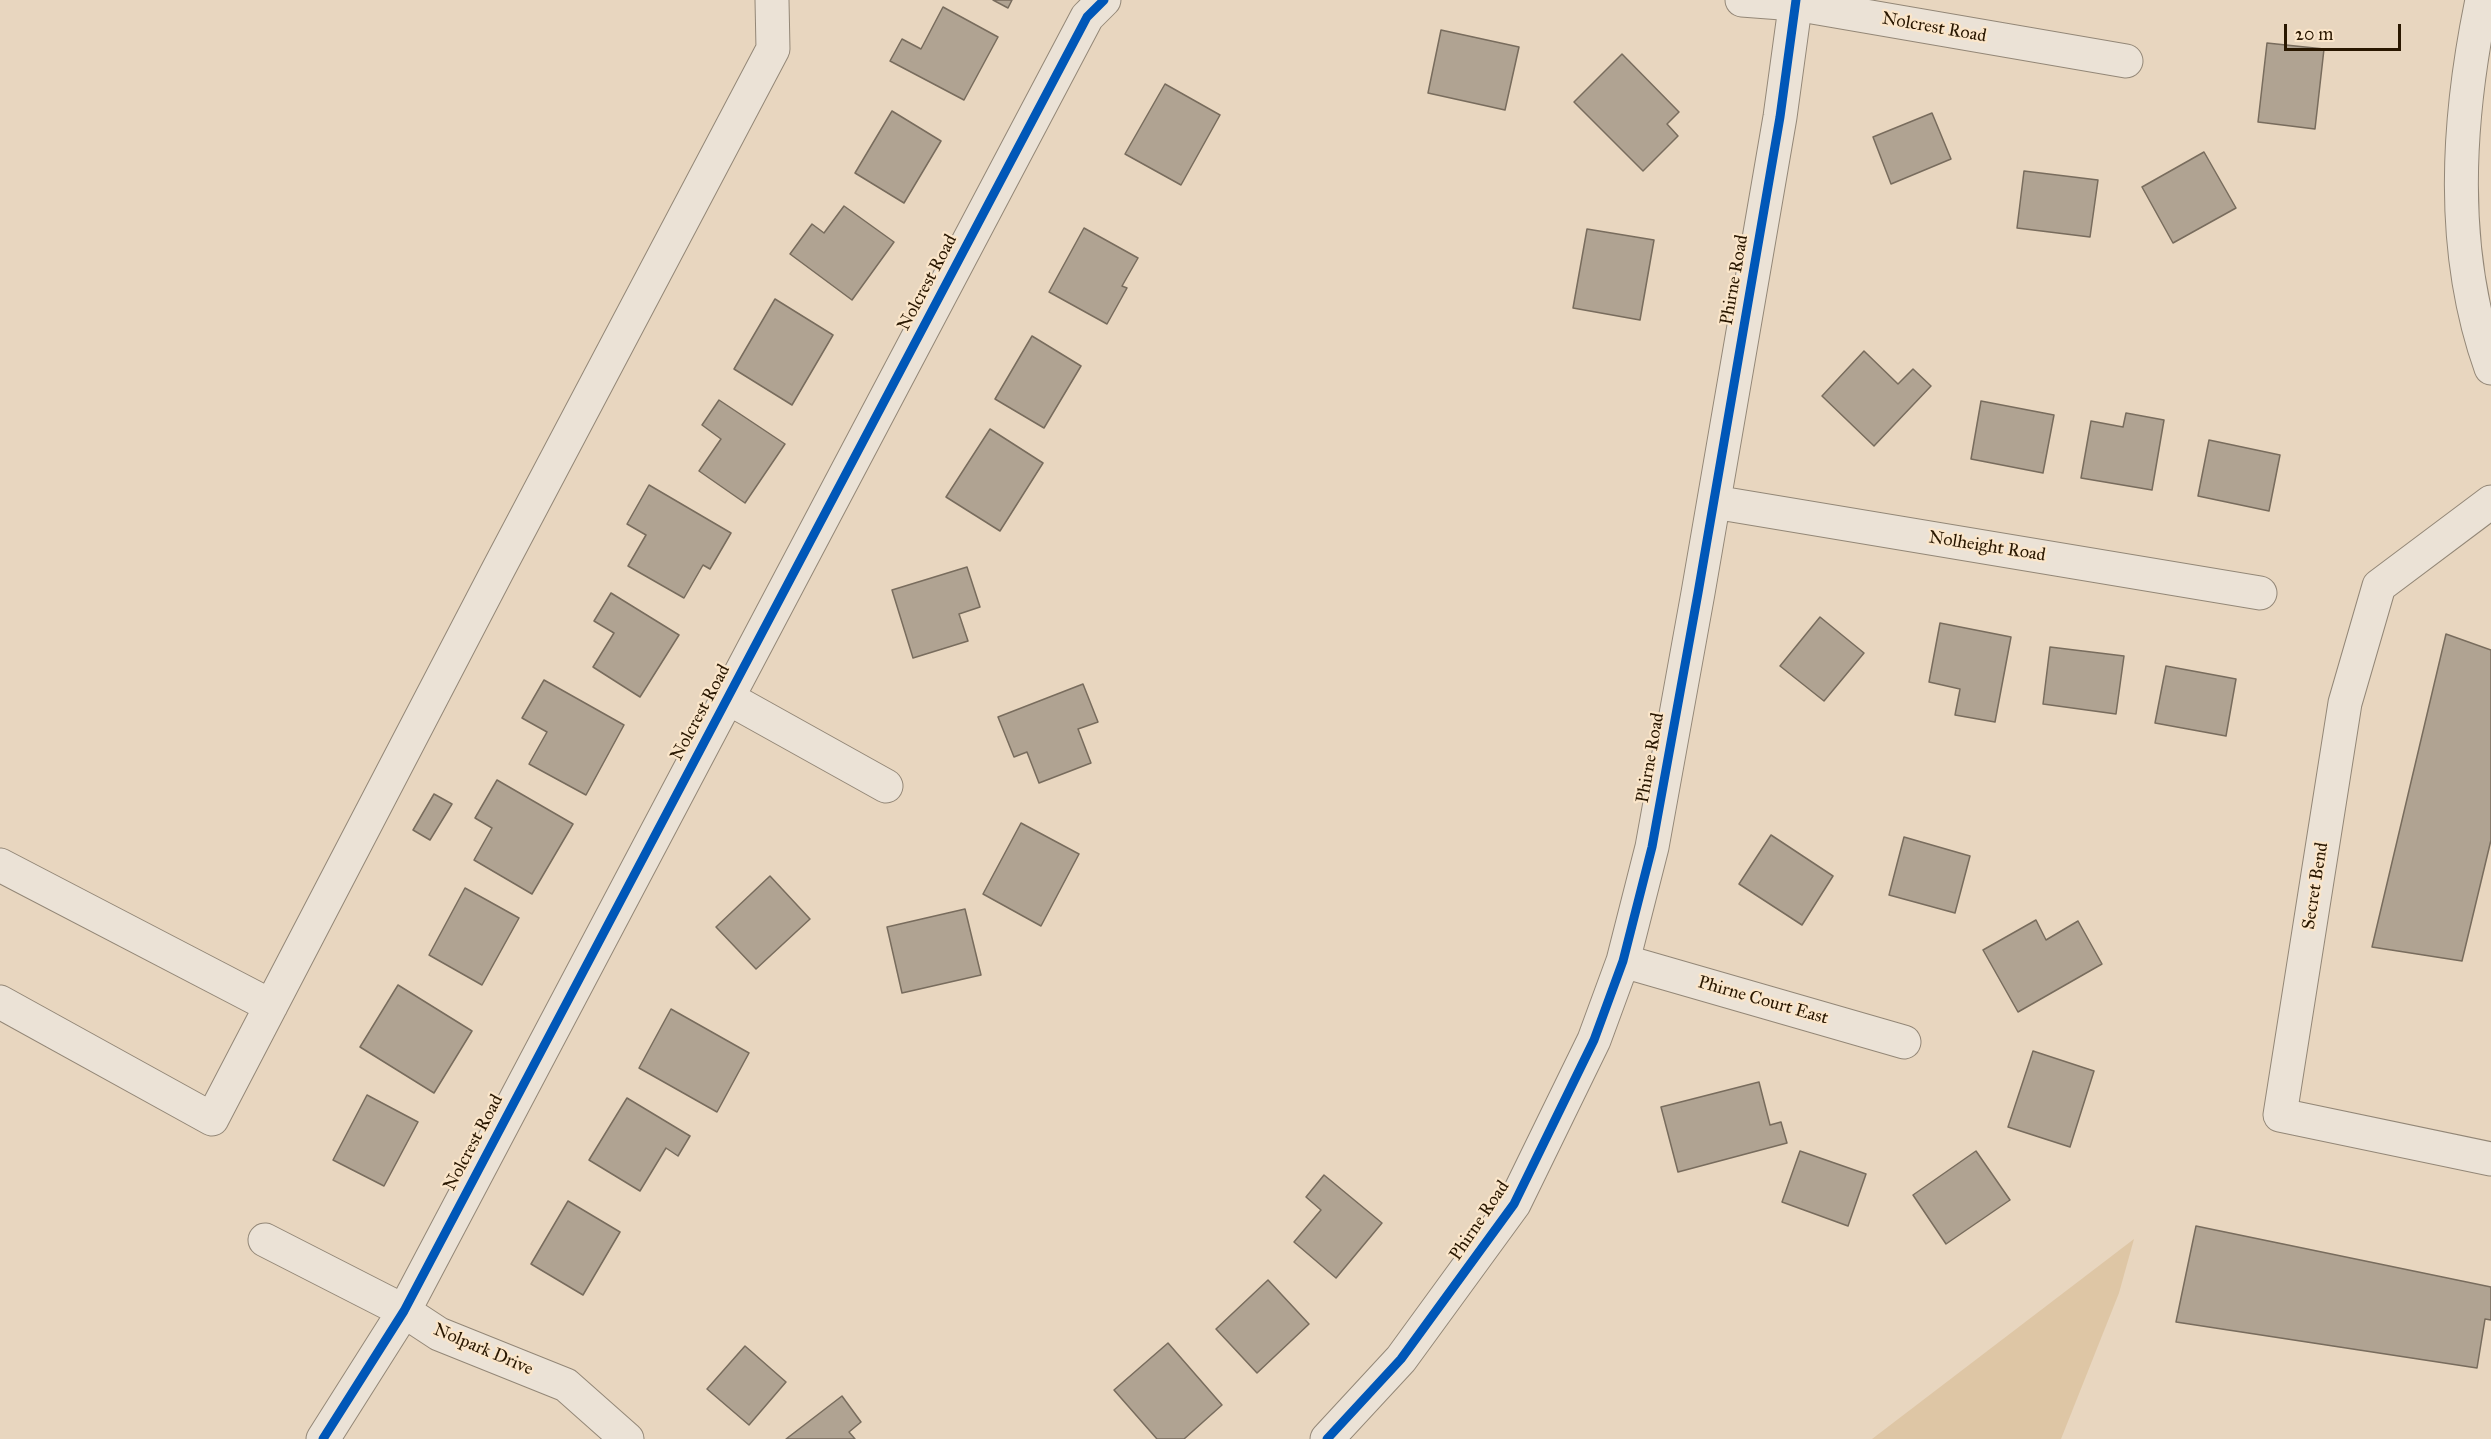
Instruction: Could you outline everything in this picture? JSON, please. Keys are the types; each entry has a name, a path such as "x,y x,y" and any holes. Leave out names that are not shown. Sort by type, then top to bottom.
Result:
{"street":[{"path":"0,1002 212,1119 772,49 772,0"},
{"name":"Nolcrest Road","path":"323,1439 404,1311 1087,17 1104,0"},
{"name":"Nolcrest Road","path":"1742,0 1795,2 2126,61"},
{"path":"2482,0 2463,124 2461,221 2478,332 2491,368"},
{"name":"Phirne Road","path":"1328,1439 1401,1359 1514,1204 1594,1040 1623,961 1652,847 1714,502 1780,117 1795,2"},
{"name":"Nolheight Road","path":"1714,502 2260,593"},
{"name":"Secret Bend","path":"2491,502 2379,586 2345,703 2280,1115 2491,1160"},
{"path":"728,698 886,786"},
{"path":"0,865 272,1006"},
{"name":"Phirne Court East","path":"1623,961 1904,1042"},
{"name":"Nolpark Drive","path":"265,1240 404,1311 439,1334 566,1385 627,1439"}],"shaded area":[{"path":"2134,1239 2119,1293 2061,1439 1872,1439"}],"building":[{"path":"993,0 1012,0 1008,8"},
{"path":"943,7 998,37 964,100 890,61 902,39 921,49"},
{"path":"1441,30 1519,47 1505,110 1428,93"},
{"path":"2267,43 2324,49 2315,129 2258,122"},
{"path":"1622,54 1679,112 1667,124 1678,136 1643,171 1574,102"},
{"path":"1165,84 1220,115 1181,185 1125,154"},
{"path":"892,111 941,141 904,203 855,173"},
{"path":"1932,113 1951,159 1891,184 1873,137"},
{"path":"2204,152 2236,208 2173,243 2142,187"},
{"path":"2024,171 2098,180 2090,237 2017,228"},
{"path":"844,206 894,242 852,300 790,254 812,224 824,233"},
{"path":"1084,228 1138,258 1122,286 1127,288 1107,324 1049,292"},
{"path":"1587,229 1654,240 1640,320 1573,308"},
{"path":"775,299 833,335 792,405 734,369"},
{"path":"1032,336 1081,366 1044,428 995,399"},
{"path":"1864,351 1898,384 1913,369 1931,386 1874,446 1822,396"},
{"path":"719,400 785,444 745,503 699,471 721,439 702,425"},
{"path":"1981,401 2054,415 2043,473 1971,459"},
{"path":"2126,413 2164,420 2152,490 2081,478 2091,421 2123,427"},
{"path":"990,429 1043,463 1000,531 946,497"},
{"path":"2209,440 2280,455 2269,511 2198,496"},
{"path":"649,485 731,533 710,569 703,565 684,598 628,566 646,535 627,524"},
{"path":"967,567 980,607 959,614 968,641 913,658 892,590"},
{"path":"611,593 679,635 640,697 593,667 614,633 594,621"},
{"path":"1820,617 1864,653 1824,701 1780,666"},
{"path":"1940,623 2011,637 1995,722 1955,715 1960,689 1929,682"},
{"path":"2446,634 2491,650 2491,840 2462,961 2372,947"},
{"path":"2050,647 2124,656 2116,714 2043,704"},
{"path":"2166,666 2236,679 2226,736 2155,723"},
{"path":"544,680 624,725 586,795 529,764 547,732 522,718"},
{"path":"1083,684 1098,722 1078,729 1091,763 1039,783 1027,752 1014,757 998,717"},
{"path":"497,780 573,824 532,894 474,860 492,828 475,818"},
{"path":"434,794 452,804 430,840 413,830"},
{"path":"1021,823 1079,854 1041,926 983,894"},
{"path":"1771,835 1833,876 1802,925 1739,884"},
{"path":"1904,837 1970,856 1955,913 1889,895"},
{"path":"770,876 810,919 756,969 716,927"},
{"path":"465,888 519,918 482,985 429,955"},
{"path":"965,909 981,975 902,993 887,927"},
{"path":"2036,920 2046,940 2078,921 2102,964 2018,1012 1983,950"},
{"path":"398,985 472,1031 434,1093 360,1047"},
{"path":"671,1009 749,1053 717,1112 639,1068"},
{"path":"2033,1051 2094,1071 2070,1147 2008,1127"},
{"path":"1759,1082 1770,1125 1781,1122 1787,1143 1678,1172 1661,1107"},
{"path":"367,1095 418,1122 384,1186 333,1160"},
{"path":"627,1098 690,1136 678,1156 666,1148 640,1191 589,1160"},
{"path":"1800,1151 1866,1174 1848,1226 1782,1202"},
{"path":"1976,1151 2010,1200 1946,1244 1913,1195"},
{"path":"1324,1175 1382,1223 1336,1278 1294,1242 1321,1210 1306,1197"},
{"path":"568,1201 620,1232 583,1295 531,1264"},
{"path":"2196,1226 2491,1287 2491,1320 2485,1319 2477,1368 2176,1322"},
{"path":"1268,1280 1309,1324 1257,1373 1216,1329"},
{"path":"1168,1343 1222,1405 1184,1439 1157,1439 1114,1390"},
{"path":"745,1346 786,1382 749,1425 707,1389"},
{"path":"842,1396 861,1422 849,1432 855,1439 786,1439"}],"cycle path":[{"path":"323,1439 404,1311 1087,17 1104,0"},
{"path":"1327,1439 1401,1359 1514,1204 1594,1040 1623,961 1652,847 1698,593 1780,117 1796,0"}]}
